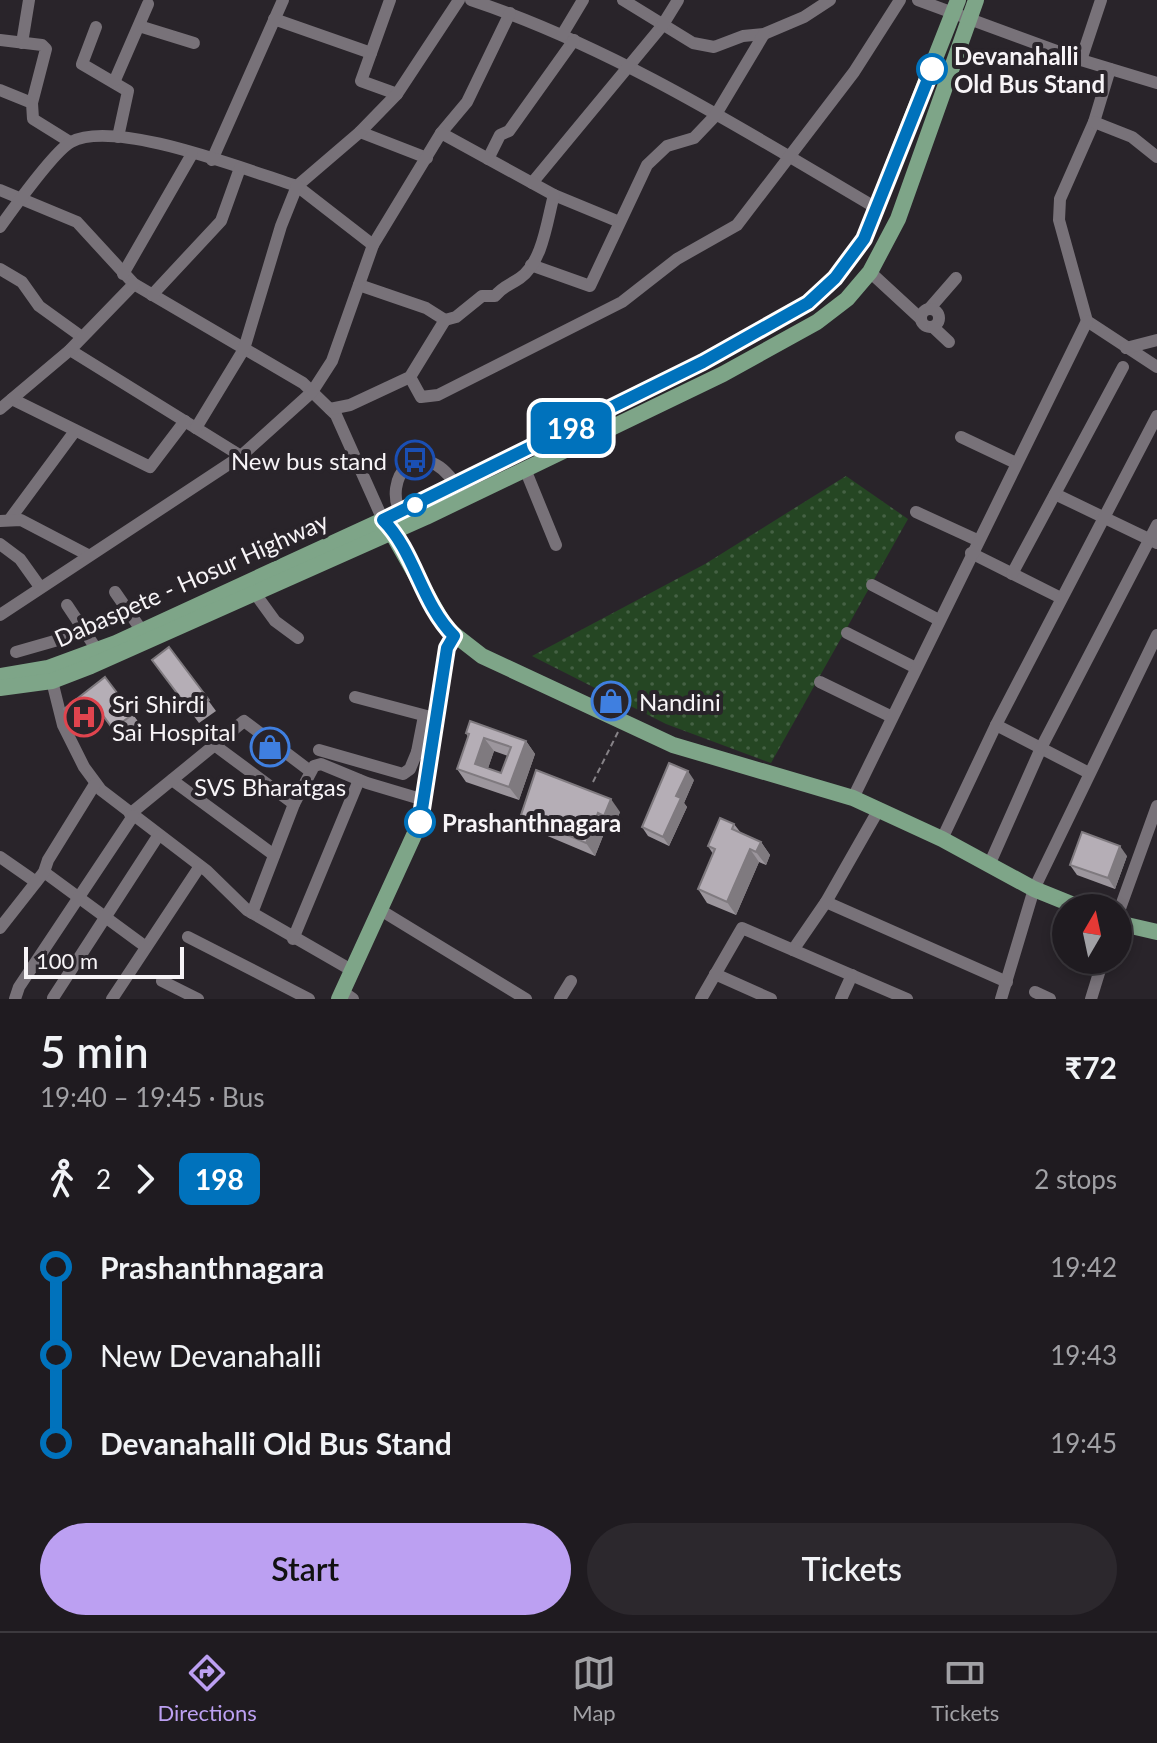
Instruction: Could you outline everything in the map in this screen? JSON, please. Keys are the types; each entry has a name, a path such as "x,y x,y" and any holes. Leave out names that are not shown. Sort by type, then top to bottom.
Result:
{"main road":[{"path":"396,522 456,485 703,362 808,303 851,259 878,209 960,11 976,0"},
{"path":"396,522 525,469 776,346 847,299 870,272 898,219 960,11"},
{"path":"396,522 435,613 454,636 520,676 622,724 734,766 853,798 942,839 1052,896"},
{"name":"Dabaspete - Hosur Highway","path":"0,688 52,671 254,592 396,522"},
{"name":"Dabaspete - Hosur Highway","path":"0,676 52,671 396,522"},
{"path":"345,997 353,971 420,822 424,800 424,754 447,648 454,636"},
{"path":"1132,926 1157,932"}],"street":[{"path":"22,43 29,0"},
{"path":"212,160 283,0"},
{"path":"390,0 361,81 397,94"},
{"path":"12,399 150,467 190,424 244,349 281,226 297,186 360,132 397,94 459,0"},
{"path":"471,0 568,38 628,68 878,209"},
{"path":"488,159 500,135 509,131 568,38 583,0"},
{"path":"623,0 693,43 714,47 743,36 764,34 804,17 830,0"},
{"path":"532,183 662,26 678,0"},
{"path":"410,377 421,397 438,395 622,302 677,259 737,225 854,72 900,0"},
{"path":"918,0 960,11 1081,60 1157,83"},
{"path":"1081,60 1101,0"},
{"path":"115,80 148,4"},
{"path":"0,615 241,456 312,392 332,361 373,245 441,133 467,102 510,13"},
{"path":"274,19 371,53"},
{"path":"139,26 194,43"},
{"path":"96,27 82,64 115,80 128,91 118,137"},
{"path":"531,265 590,286 617,221 647,165 667,146 694,138 715,116 764,34"},
{"path":"0,40 42,45 47,54 32,103 33,119 70,142"},
{"path":"1110,69 1094,122 1060,199 1059,220 1087,321 1157,367"},
{"path":"0,90 32,103"},
{"path":"1094,122 1132,137 1157,157"},
{"path":"360,132 427,158"},
{"path":"441,133 554,195 617,221"},
{"path":"0,227 70,142 92,137 137,137 297,186 373,245"},
{"path":"123,274 192,154"},
{"path":"152,295 221,221 240,168"},
{"path":"0,190 77,222 134,284 312,392 336,415 396,522"},
{"path":"330,409 350,405 410,377 445,320 456,317 482,296 495,296 506,283 520,278 531,265 554,195"},
{"path":"0,269 22,282 39,306 82,337"},
{"path":"870,272 925,314"},
{"path":"949,342 933,327 925,326 925,314 956,278"},
{"path":"0,409 70,350 134,284"},
{"path":"359,285 426,308 445,320"},
{"path":"853,798 1087,321"},
{"path":"1126,348 1157,340"},
{"path":"70,350 241,456"},
{"path":"1012,574 1123,367"},
{"path":"942,839 996,725 1157,416"},
{"path":"5,520 75,431"},
{"path":"961,437 1016,463"},
{"path":"396,522 396,490 403,469 415,461 429,460 445,468 456,485"},
{"path":"525,469 556,545"},
{"path":"1055,494 1153,541"},
{"path":"916,512 977,540"},
{"path":"5,520 21,520 88,555"},
{"path":"990,863 1041,748 1153,541 1157,525"},
{"path":"0,544 20,559 40,587"},
{"path":"971,553 1061,598"},
{"path":"872,585 939,620"},
{"path":"115,592 142,631"},
{"path":"254,592 275,621 298,638"},
{"path":"67,605 97,650"},
{"path":"16,652 86,632 128,611"},
{"path":"847,633 916,668"},
{"path":"1001,999 1034,889 1157,635"},
{"path":"51,644 52,671 63,725 95,784 200,866 252,913 353,971"},
{"path":"820,682 892,717"},
{"path":"355,697 431,718"},
{"path":"15,999 19,987 131,815 213,744 244,721 310,771"},
{"path":"996,725 1089,773"},
{"path":"213,744 294,804"},
{"path":"319,750 403,774 424,754"},
{"path":"252,913 310,771 321,764 359,780 424,800"},
{"path":"172,780 274,855"},
{"path":"293,939 359,780"},
{"path":"0,928 40,877 95,784"},
{"path":"1125,894 1157,806"},
{"path":"793,950 826,902 879,809"},
{"path":"53,998 158,836"},
{"path":"0,857 80,897 146,947"},
{"path":"112,999 200,866"},
{"path":"826,902 1007,982"},
{"path":"382,911 526,999"},
{"path":"701,999 742,928 907,999"},
{"path":"188,937 309,999"},
{"path":"715,974 771,999"},
{"path":"1091,999 1099,974"},
{"path":"841,999 852,975"},
{"path":"162,981 198,999"},
{"path":"560,999 571,981"},
{"path":"1035,992 1050,999"}],"path":[{"path":"593,782 622,724"}],"green space":[{"path":"846,476 908,519 771,763 666,724 532,656 705,564"}],"building":[{"path":"169,647 209,700 192,713 152,660"},
{"path":"105,677 133,714 113,729 93,702 71,719 64,709"},
{"path":"470,721 526,741 509,787 457,769 469,734 466,733","holes":["484,738 511,747 501,773 475,764"]},
{"path":"669,763 688,771 676,796 681,798 663,837 642,827"},
{"path":"536,770 611,799 604,816 598,813 586,843 521,815"},
{"path":"720,818 734,824 732,829 761,842 756,852 750,849 727,902 698,889 715,849 708,846"},
{"path":"1082,832 1120,846 1108,878 1070,865"}],"bus line":[{"name":"198","path":"420,822 447,648 454,636 435,613 394,532 383,520 703,362 808,303 835,278 864,239 932,69"}],"place":[{"name":"Devanahalli Old Bus Stand","path":"932,69"},
{"name":"New bus stand","path":"415,460"},
{"name":"Nandini","path":"611,701"},
{"name":"Sri Shirdi Sai Hospital","path":"84,717"},
{"name":"SVS Bharatgas","path":"270,747"},
{"name":"Prashanthnagara","path":"420,822"}]}
